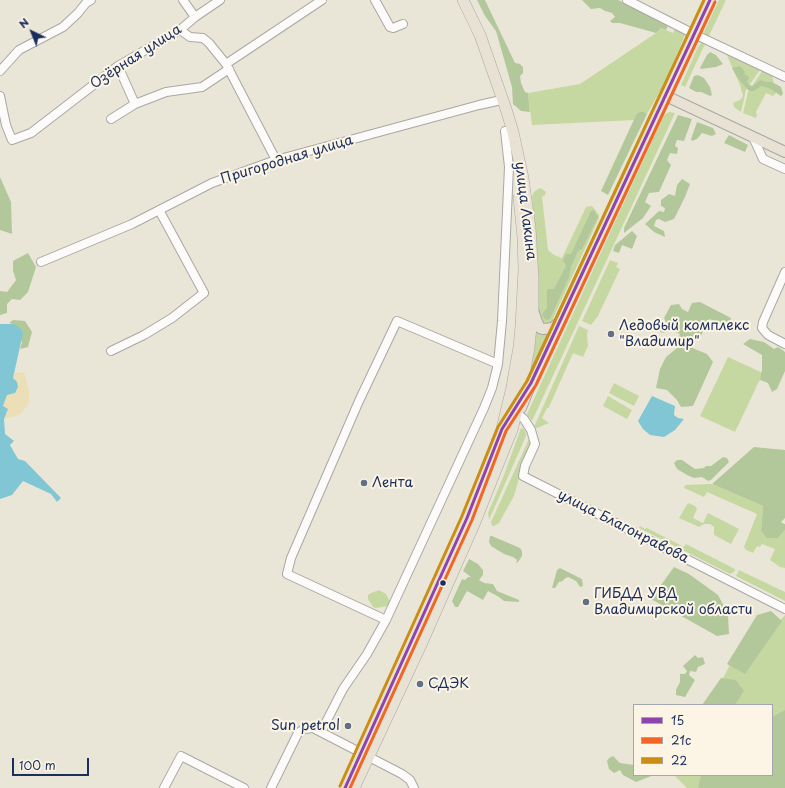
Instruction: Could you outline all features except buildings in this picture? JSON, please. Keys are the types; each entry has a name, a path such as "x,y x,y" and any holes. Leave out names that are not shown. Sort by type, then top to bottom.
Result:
{"highway":[{"name":"улица Лакина","path":"456,0 469,25 497,101 514,167 523,237 523,295 519,347 508,409 507,429"},
{"name":"улица Лакина","path":"463,0 480,35 513,132 523,178 530,228 533,307 529,347 529,380 517,410 507,429"},
{"path":"354,788 365,755 507,429"},
{"path":"345,788 365,755"}],"main road":[{"path":"515,368 518,378 529,380 562,319 710,0"},
{"path":"666,96 785,152"},
{"path":"533,307 540,328 553,328 562,319"},
{"path":"515,368 517,410"}],"street":[{"path":"0,71 19,50 63,27 86,3 91,0"},
{"path":"183,0 195,17"},
{"name":"Озёрная улица","path":"0,96 6,125 12,140 31,132 118,66 180,30 195,17 220,0"},
{"path":"111,119 135,104 166,92 202,87 227,67 322,0"},
{"path":"375,0 390,27 393,28 403,24"},
{"path":"627,0 694,34 785,77"},
{"path":"180,30 190,37 203,38 209,43 227,67 276,160"},
{"path":"118,66 135,104"},
{"name":"Пригородная улица","path":"42,262 132,224 212,183 276,160 497,101"},
{"path":"321,732 343,689 367,654 386,620 492,388 498,364 502,321 509,166 505,131"},
{"path":"753,137 762,159 785,169"},
{"path":"111,351 144,335 172,318 204,293 159,210"},
{"path":"785,272 763,322 762,328 768,335 785,344"},
{"path":"386,620 287,574 291,558 359,401 397,321 498,364"},
{"name":"улица Благонравова","path":"517,410 531,430 535,444 525,466 523,476 785,609"},
{"path":"271,788 298,734 304,729 313,728 402,774 410,780 414,788"},
{"path":"164,788 181,756 244,788"}],"green space":[{"path":"477,0 485,0 515,63 520,64 523,67 523,73 520,76 521,83 525,92 528,93 530,112 521,111 513,104 512,87 496,31 485,16"},
{"path":"582,0 618,0 669,24 666,30 661,28 656,33 620,23 612,23 610,21 615,17 612,13 600,8 591,9"},
{"path":"719,0 726,0 708,38 704,32"},
{"path":"661,28 673,33 675,29 683,31 685,35 664,84 647,114 643,111 637,113 635,120 532,125 528,93 580,84 656,33"},
{"path":"701,43 705,44 685,87 681,85"},
{"path":"710,52 716,55 723,64 716,67 701,69 700,68"},
{"path":"726,53 760,70 746,90 741,112 734,107 733,103 740,100 743,96 740,85"},
{"path":"740,66 745,72 744,74 749,77 747,82 749,85 753,86 760,80 772,82 781,87 783,94 781,96 769,88 761,86 754,91 749,91 737,77 732,68"},
{"path":"762,71 772,75 776,93 773,96 766,93 756,112 756,118 743,113 748,92"},
{"path":"698,75 704,78 710,87 712,95 710,96 701,92 696,92 689,88 694,76"},
{"path":"643,111 647,114 608,195 601,191 637,113"},
{"path":"669,112 675,113 532,421 527,414 664,115"},
{"path":"678,115 692,119 684,141 677,140 675,146 678,148 677,154 670,153 667,160 671,165 659,192 649,193 645,202 651,206 643,218 624,233 624,228"},
{"path":"697,122 713,128 716,134 712,136 702,133 697,139 692,141 691,139"},
{"path":"729,135 748,145 745,152 724,143"},
{"path":"0,177 11,202 12,234 0,230"},
{"path":"682,179 690,184 674,219 665,222 659,219 656,220 654,226 664,231 665,237 654,232 645,224 659,211 664,212 665,208 661,206 661,200 669,194 675,196 677,185"},
{"path":"541,188 546,192 542,197 548,250 554,255 562,258 586,207 592,206 599,215 599,218 550,325 545,327 538,313 536,239 532,197 534,192"},
{"path":"594,210 598,217 582,249 578,251 571,267 569,277 550,319 547,320 542,314 547,308 547,289 554,289 566,266 563,260 566,254 571,254 591,211"},
{"path":"632,231 637,236 632,249 622,245 619,253 613,251 615,245"},
{"path":"28,253 36,267 28,292 20,300 12,299 7,304 7,313 0,315 0,291 7,292 16,280 13,271 13,261"},
{"path":"610,260 618,263 616,267 620,269 598,316 591,325 582,321"},
{"path":"700,302 731,318 730,322 723,324 709,319 700,338 689,344 677,341 680,334 671,330 663,333 659,331 666,323 664,318 671,305 679,304 682,309 688,312 692,303"},
{"path":"13,320 25,321 32,332 28,347 20,349 22,342 13,324 9,323"},
{"path":"579,326 588,330 588,346 583,357 573,353 549,408 547,408 542,418 549,423 537,428 534,427"},
{"path":"535,331 542,335 548,335 530,372"},
{"path":"750,339 764,342 774,349 778,347 785,352 785,371 777,389 772,392 768,383 760,380 762,355 743,344"},
{"path":"690,347 707,354 713,362 693,406 681,407 677,400 667,390 656,388 660,369 666,357 677,348"},
{"path":"728,357 763,373 735,432 700,416"},
{"path":"614,383 639,396 634,406 609,393"},
{"path":"608,396 632,410 627,419 603,406"},
{"path":"521,428 524,429 526,436 489,520 488,513"},
{"path":"529,439 530,448 521,471 514,496 499,523 492,526 491,522"},
{"path":"754,447 785,450 785,518 781,522 785,524 785,530 778,538 767,538 761,531 763,506 712,484"},
{"path":"723,457 727,458 729,462 711,480 708,481 702,477 694,478 687,475 677,469 674,463 677,460 682,460 695,469 704,468 706,466 711,466"},
{"path":"712,484 763,506 761,531 778,538 785,530 785,568 780,567 770,560 775,549 762,544 760,547 757,546 753,553 746,550 744,547 757,514 707,492 704,497 684,488 685,485"},
{"path":"688,503 695,506 697,509 693,518 703,523 708,513 739,529 731,544 714,535 714,527 710,524 704,524 699,527 679,518"},
{"path":"640,526 645,529 647,528 684,547 686,544 735,569 735,571 730,574 639,528"},
{"path":"490,536 520,548 522,551 522,556 518,562 516,563 517,560 513,557 504,554 491,546 489,542"},
{"path":"469,559 478,564 483,570 483,575 479,580 484,583 493,584 497,591 519,600 519,602 504,601 488,591 483,600 467,591 458,607 455,607 452,601 462,579 465,580 468,577 471,577 463,571"},
{"path":"674,567 689,574 718,595 728,614 729,634 717,636 651,599"},
{"path":"560,568 582,579 583,586 580,587 576,581 568,577 559,582 555,588 552,588 557,570"},
{"path":"739,570 785,592 785,601 736,576"},
{"path":"379,590 386,594 390,602 388,606 373,607 368,599 368,595"},
{"path":"771,611 782,621 745,674 727,664 757,615"},
{"path":"785,615 785,788 687,788 675,776 773,776 773,704 710,704 737,650 777,624"},
{"path":"695,655 698,658 703,657 705,664 698,667 696,672 690,671 689,675 695,680 685,697 676,695 676,690 680,682 680,674 685,674 687,671 683,666"},
{"path":"721,678 736,680 744,691 736,704 703,704"},
{"path":"785,710 785,788 698,788 701,776 773,776 773,716"},
{"path":"613,756 620,763 633,765 633,776 651,776 636,782 623,775 620,770 614,773 609,769 607,761"}],"sand":[{"path":"24,372 29,390 29,403 20,415 4,419 8,409 3,406 7,395 17,382 13,378 15,373"}],"water":[{"path":"0,324 13,324 19,327 23,333 13,378 17,382 18,387 15,393 7,395 3,406 8,409 4,419 5,434 14,441 10,445 18,459 25,461 61,498 57,502 51,494 23,481 12,495 0,499"},
{"path":"652,396 675,406 674,415 678,418 684,419 675,430 664,437 650,435 643,429 638,421"}],"transit line":[{"name":"22","path":"340,786 462,516 498,427 527,381 704,0"},
{"name":"15","path":"345,788 467,518 502,429 531,383 710,0"},
{"name":"21с","path":"350,788 472,520 506,431 536,385 715,2"}],"place":[{"name":"Ледовый комплекс \"Владимир\"","path":"611,334"},
{"name":"Лента","path":"364,483"},
{"name":"ГИБДД УВД Владимирской области","path":"586,602"},
{"name":"СДЭК","path":"420,684"},
{"name":"Sun petrol","path":"348,726"}]}
